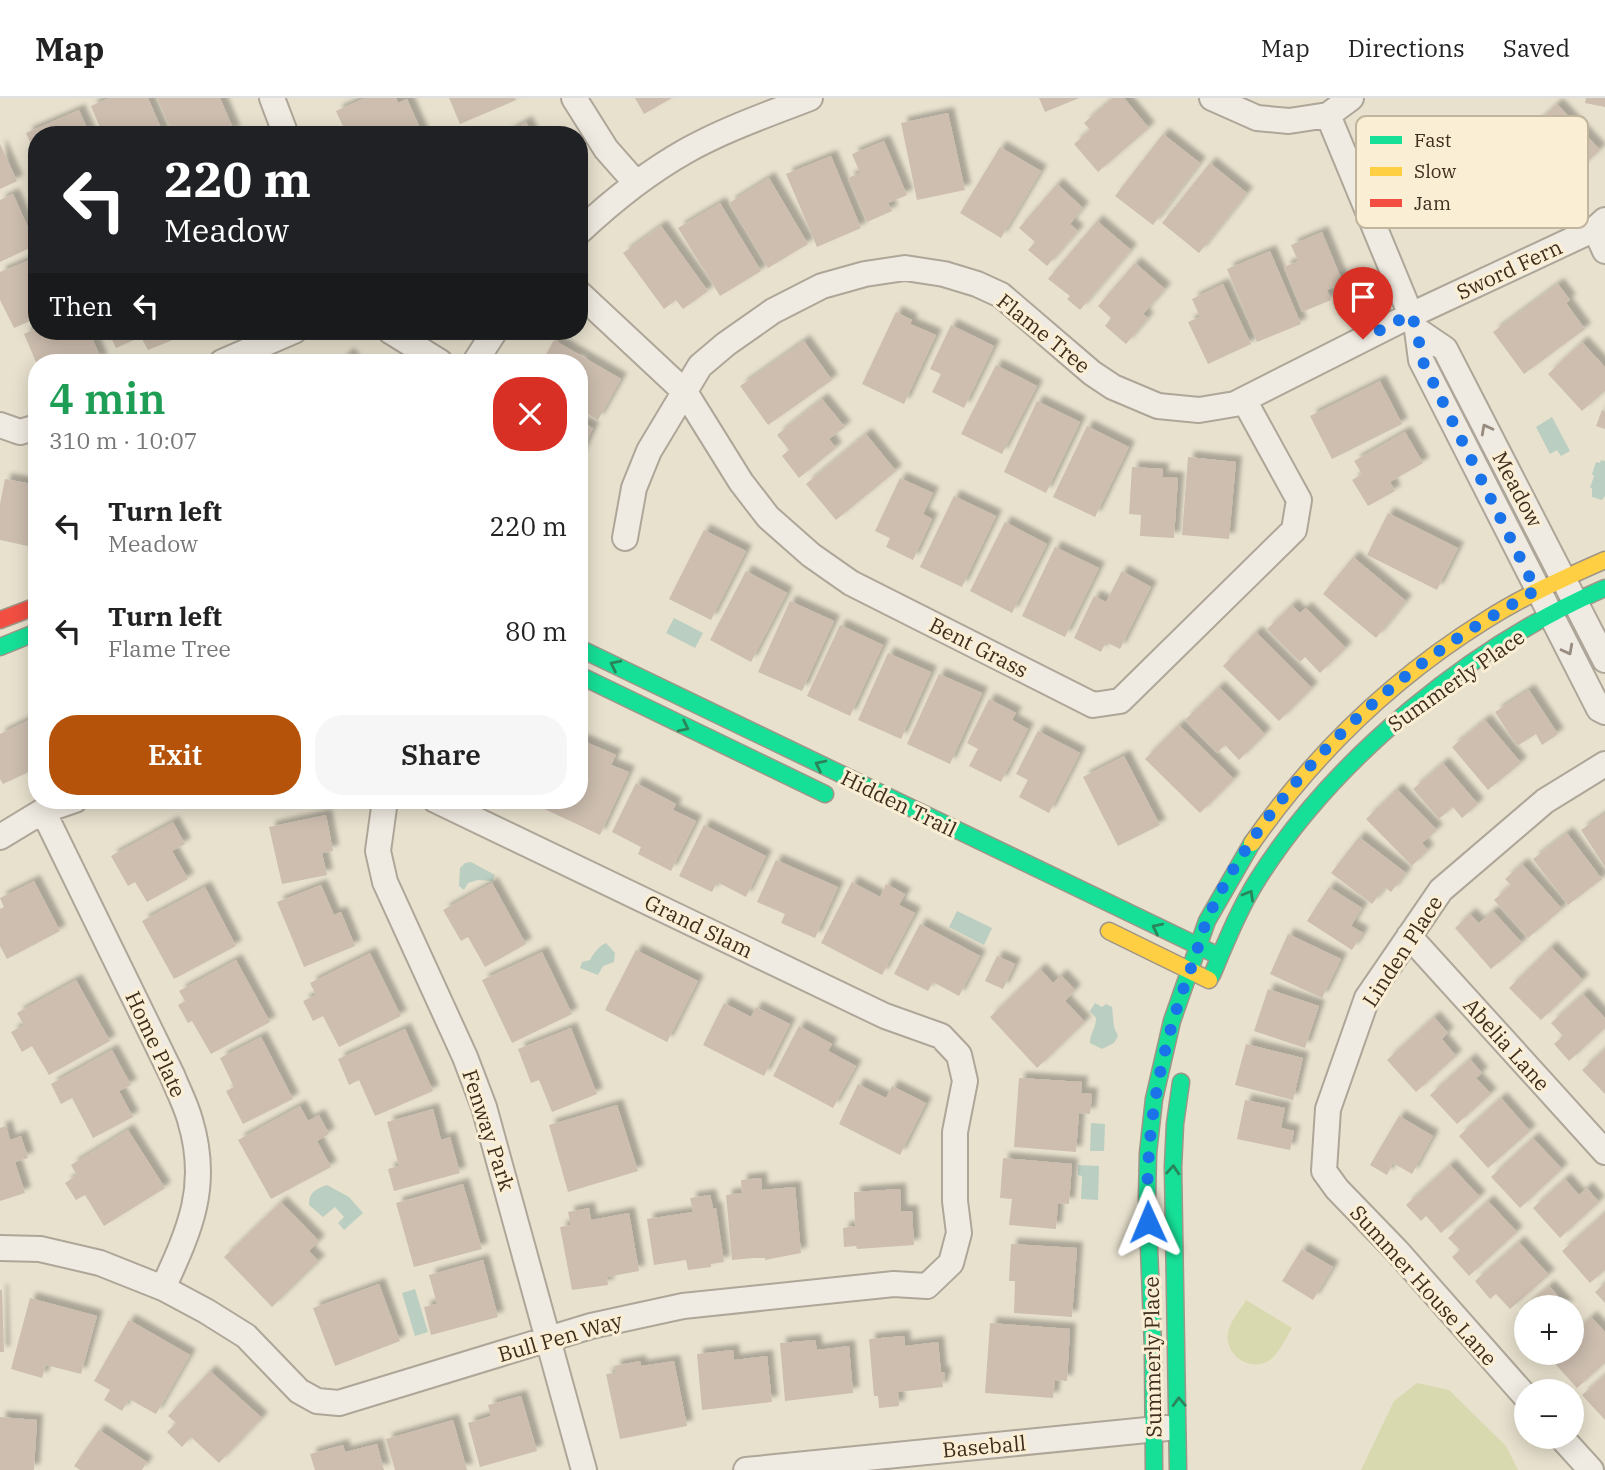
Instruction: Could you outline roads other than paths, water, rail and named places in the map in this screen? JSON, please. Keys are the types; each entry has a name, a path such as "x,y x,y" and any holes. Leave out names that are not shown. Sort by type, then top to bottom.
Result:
{"street":[{"path":"272,98 283,126"},
{"path":"574,98 606,149 636,183"},
{"path":"588,224 636,183 687,151 744,124 810,98"},
{"path":"1212,98 1257,118 1289,121 1328,115 1351,98"},
{"name":"Meadow","path":"1328,115 1356,182"},
{"name":"Meadow","path":"1375,228 1414,322 1422,360 1536,590 1599,709 1605,712"},
{"name":"Sword Fern","path":"1414,322 1602,233"},
{"name":"Flame Tree","path":"625,538 634,488 649,451 700,366 773,311 822,286 865,274 905,268 944,274 977,284 1001,295 1091,373 1113,387 1158,406 1199,410 1235,404 1414,322"},
{"name":"Bent Grass","path":"588,301 685,392 741,482 768,517 811,555 851,583 1093,705 1120,701 1294,530 1299,500 1244,400"},
{"name":"Meadow","path":"1414,322 1445,349 1605,660"},
{"path":"241,354 273,340"},
{"path":"405,340 427,354"},
{"path":"0,425 20,432 28,430"},
{"name":"Summerly Place","path":"1154,1470 1147,1199 1150,1133 1160,1066 1176,1007 1210,914 1257,833 1299,780 1345,730 1442,649 1536,590 1605,560"},
{"name":"Summerly Place","path":"1190,971 1208,987 1234,921 1279,848 1339,775 1404,713 1469,666 1550,615 1575,600 1605,588"},
{"path":"0,620 28,609"},
{"path":"0,647 28,636"},
{"name":"Hidden Trail","path":"588,652 1219,956"},
{"name":"Hidden Trail","path":"588,679 834,798"},
{"name":"Linden Place","path":"1324,1171 1328,1109 1367,998 1409,936 1441,890 1545,800 1605,764"},
{"path":"0,836 49,809"},
{"name":"Fenway Park","path":"384,809 378,850 386,883 465,1056 484,1107 584,1470"},
{"name":"Grand Slam","path":"454,809 885,1016 941,1036 959,1055"},
{"name":"Home Plate","path":"43,811 172,1074 190,1119 198,1157 197,1197 187,1236 163,1288"},
{"path":"1092,923 1190,971"},
{"name":"Abelia Lane","path":"1409,936 1605,1152"},
{"name":"Bull Pen Way","path":"0,1248 40,1249 100,1263 163,1288 246,1336 299,1391 317,1401 339,1403 591,1326 683,1306 894,1284 928,1286 951,1263 959,1233 955,1201 956,1132 965,1081 959,1055"},
{"name":"Summerly Place","path":"1178,1470 1171,1192 1178,1100 1185,1063"},
{"name":"Summer House Lane","path":"1324,1171 1337,1189 1397,1251 1514,1383"},
{"name":"Baseball","path":"746,1470 1179,1427"},
{"path":"1572,1449 1591,1470"}]}
